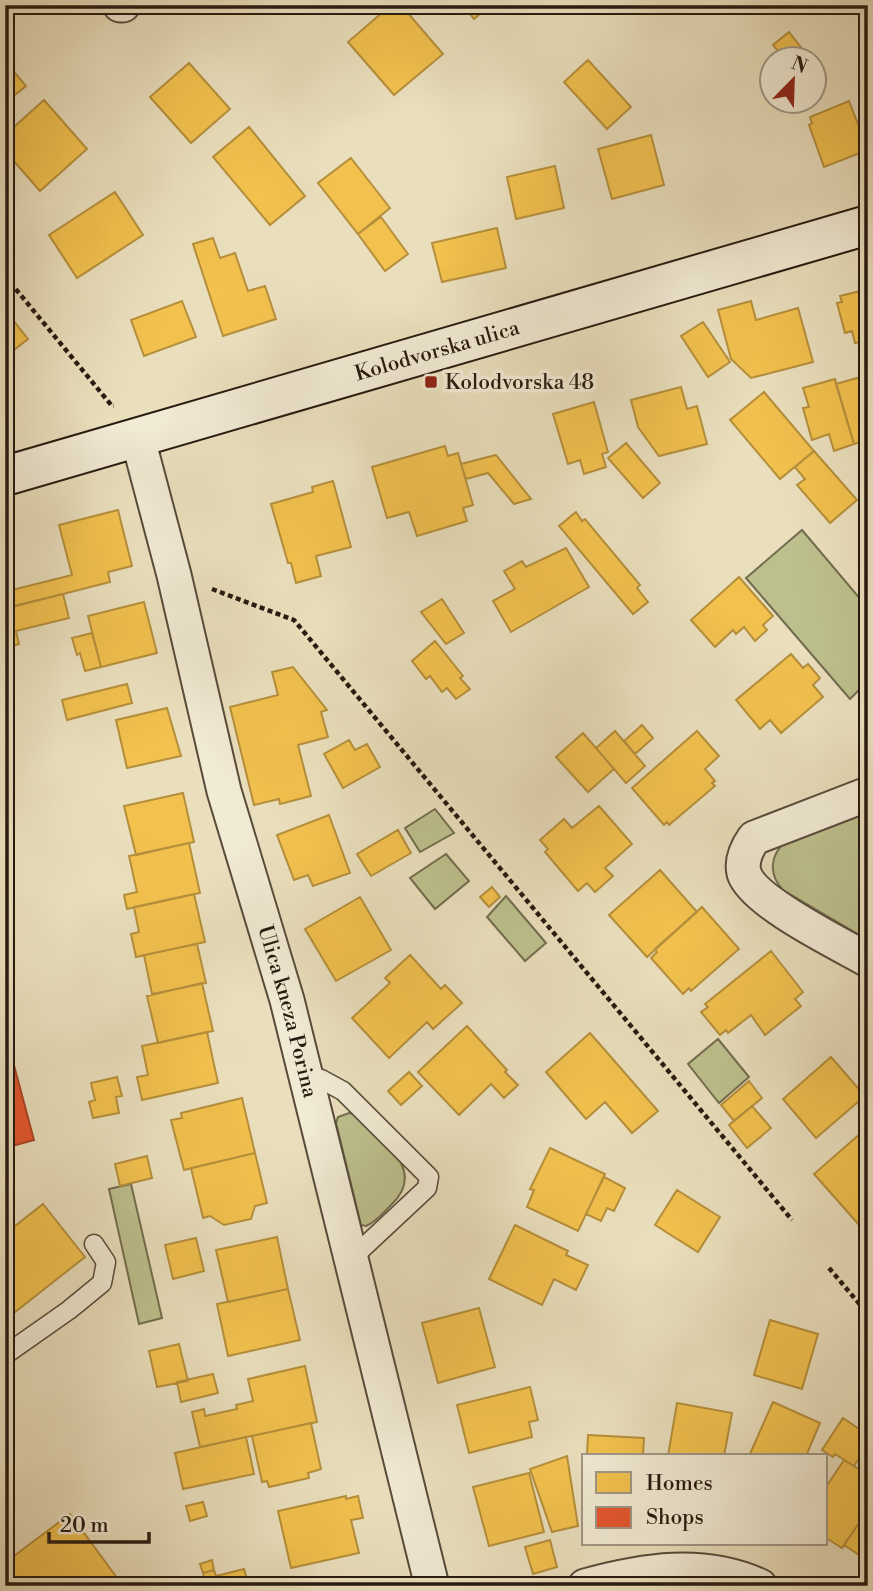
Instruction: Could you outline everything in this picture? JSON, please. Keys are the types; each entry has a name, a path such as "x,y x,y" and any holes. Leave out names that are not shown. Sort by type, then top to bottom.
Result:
{"street":[{"name":"Kolodvorska ulica","path":"5,476 868,225"},
{"name":"Ulica kneza Porina","path":"138,439 174,576 224,791 287,1000 432,1586"},
{"path":"868,794 754,838 744,857 743,870 747,880 775,906 868,960"},
{"path":"585,1586 620,1576 692,1569 722,1572 760,1586"}],"lane":[{"path":"305,1074 343,1091 429,1177 427,1188 351,1259"},
{"path":"5,1355 102,1283 106,1262 94,1244"}],"path":[{"path":"5,276 112,406"},
{"path":"174,576 294,620 792,1220"},
{"path":"829,1268 868,1314"}],"green space":[{"path":"802,530 868,608 868,675 865,684 850,699 746,578"},
{"path":"435,809 454,833 420,852 405,828"},
{"path":"868,810 868,940 783,890 775,878 773,865 777,852 786,841"},
{"path":"446,854 469,881 435,909 410,878"},
{"path":"506,896 546,943 525,961 487,917"},
{"path":"718,1039 749,1077 719,1103 688,1064"},
{"path":"354,1114 387,1145 403,1167 405,1179 401,1192 391,1205 366,1226 361,1225 336,1123 338,1117"},
{"path":"131,1184 162,1318 139,1324 109,1189"}],"building: Homes":[{"path":"391,5 401,5 443,54 394,95 348,42"},
{"path":"463,5 490,5 474,19"},
{"path":"789,32 800,46 774,46"},
{"path":"588,60 631,107 607,129 564,82"},
{"path":"5,61 26,86 5,103"},
{"path":"189,63 230,109 191,143 150,97"},
{"path":"44,100 87,149 40,191 5,151 5,135"},
{"path":"849,101 868,150 824,167 809,125 812,123 810,117 828,116 828,110"},
{"path":"249,127 305,196 270,225 213,157"},
{"path":"651,135 664,185 612,199 598,149"},
{"path":"351,158 390,208 358,234 318,183"},
{"path":"555,166 564,208 516,219 507,177"},
{"path":"115,192 143,235 77,278 49,235"},
{"path":"381,217 408,254 385,271 358,234"},
{"path":"497,228 506,268 442,282 432,243"},
{"path":"213,238 220,258 235,253 248,291 265,286 276,319 223,336 193,244"},
{"path":"868,289 868,340 855,343 852,331 845,333 837,303 842,302 840,296"},
{"path":"182,301 196,337 144,356 131,320"},
{"path":"751,301 756,320 798,308 813,362 751,378 731,359 718,310"},
{"path":"5,310 28,339 5,357"},
{"path":"703,322 730,362 708,377 681,336"},
{"path":"864,376 868,387 868,440 854,444 836,384"},
{"path":"835,379 854,444 834,451 829,434 812,440 803,408 809,407 803,388"},
{"path":"681,387 687,409 697,406 707,444 659,456 638,427 631,400"},
{"path":"764,392 814,451 780,479 730,420"},
{"path":"594,402 608,452 602,454 606,467 584,474 580,460 568,464 553,414"},
{"path":"626,443 660,483 643,498 608,458"},
{"path":"445,446 448,456 458,453 473,505 463,508 467,521 417,536 409,512 387,518 372,467"},
{"path":"814,451 857,500 830,523 797,485 805,479 795,467"},
{"path":"496,455 531,499 514,504 488,473 466,479 461,464"},
{"path":"333,481 351,547 316,556 321,576 296,583 271,504 313,492 312,487"},
{"path":"118,510 132,566 108,572 110,582 12,607 8,591 72,575 59,525"},
{"path":"576,512 582,521 585,519 640,585 637,588 648,602 633,614 559,526"},
{"path":"566,548 589,587 511,632 493,601 515,589 504,571 522,561 526,567"},
{"path":"739,577 773,616 763,625 767,630 755,641 744,627 736,634 733,630 715,647 691,620"},
{"path":"63,594 69,618 16,631 19,644 5,648 5,608"},
{"path":"442,599 464,633 446,644 421,612"},
{"path":"144,602 157,653 101,667 88,616"},
{"path":"92,633 101,667 85,671 72,638"},
{"path":"435,641 470,689 456,699 447,688 442,692 430,676 426,679 412,661"},
{"path":"791,654 803,668 808,664 820,678 813,685 823,697 781,733 770,720 760,729 736,700"},
{"path":"293,667 327,710 321,712 328,737 298,745 311,796 280,804 279,799 254,805 230,707 278,695 272,672"},
{"path":"127,684 132,703 67,720 62,700"},
{"path":"167,708 181,756 127,768 116,720"},
{"path":"642,725 653,738 635,754 624,741"},
{"path":"615,731 645,766 626,783 596,748"},
{"path":"697,731 719,756 705,769 715,781 712,783 715,786 669,825 667,822 664,825 632,788"},
{"path":"583,733 614,769 588,792 556,757"},
{"path":"349,740 355,750 367,744 380,767 343,788 324,754"},
{"path":"183,793 194,842 136,855 124,806"},
{"path":"599,806 632,844 605,868 613,876 595,892 587,883 578,891 545,852 548,849 540,840 564,819 572,828"},
{"path":"329,815 350,873 313,886 308,875 294,880 277,835"},
{"path":"398,830 411,853 371,876 357,854"},
{"path":"189,843 200,893 127,909 124,895 137,892 129,856"},
{"path":"660,870 697,912 647,957 609,915"},
{"path":"492,887 500,897 489,907 480,897"},
{"path":"194,894 205,942 136,957 131,934 139,932 134,907"},
{"path":"360,897 391,950 336,981 305,929"},
{"path":"702,907 739,949 691,991 689,988 683,994 651,958 657,952 655,949"},
{"path":"197,944 206,983 152,994 144,955"},
{"path":"771,951 803,992 795,999 801,1006 765,1035 751,1015 728,1033 726,1030 720,1035 701,1012 708,1007 705,1004"},
{"path":"410,955 441,989 445,985 462,1003 433,1029 427,1022 389,1058 352,1018 390,983 385,978"},
{"path":"202,983 213,1031 158,1043 147,996"},
{"path":"467,1026 518,1085 504,1098 491,1084 459,1115 418,1072"},
{"path":"207,1032 218,1083 142,1100 137,1077 148,1075 142,1046"},
{"path":"590,1033 658,1111 632,1133 605,1102 586,1119 546,1072"},
{"path":"831,1057 865,1096 816,1138 783,1099"},
{"path":"409,1072 422,1086 401,1105 388,1091"},
{"path":"117,1077 122,1096 116,1097 119,1113 93,1118 89,1102 95,1100 91,1083"},
{"path":"749,1081 762,1098 734,1121 721,1105"},
{"path":"242,1098 255,1153 184,1170 171,1120 182,1118 181,1113"},
{"path":"752,1106 771,1128 747,1148 729,1125"},
{"path":"862,1132 868,1138 868,1235 814,1174"},
{"path":"550,1148 605,1174 578,1231 527,1207 534,1190 530,1189"},
{"path":"255,1153 267,1203 255,1206 251,1219 224,1225 210,1216 203,1218 191,1168"},
{"path":"147,1156 152,1178 120,1186 115,1164"},
{"path":"604,1177 625,1188 614,1211 607,1208 601,1221 586,1214"},
{"path":"677,1190 720,1217 698,1252 655,1225"},
{"path":"43,1204 85,1257 5,1320 5,1234"},
{"path":"515,1225 568,1251 566,1255 588,1265 576,1290 554,1279 542,1305 489,1279"},
{"path":"277,1237 288,1289 228,1302 216,1250"},
{"path":"196,1238 204,1271 173,1279 165,1245"},
{"path":"288,1289 300,1340 228,1356 217,1304"},
{"path":"479,1308 495,1367 438,1383 422,1323"},
{"path":"770,1320 818,1334 802,1389 754,1375"},
{"path":"179,1344 188,1381 157,1387 149,1351"},
{"path":"305,1366 317,1422 200,1447 192,1412 204,1409 205,1416 237,1409 236,1405 253,1401 248,1379"},
{"path":"213,1374 218,1393 181,1402 177,1382"},
{"path":"530,1387 538,1420 529,1422 532,1437 469,1453 457,1405"},
{"path":"773,1402 820,1423 807,1454 750,1454"},
{"path":"677,1403 732,1413 724,1454 668,1454"},
{"path":"843,1418 868,1435 868,1445 854,1466 835,1454 833,1457 822,1450"},
{"path":"311,1423 321,1469 308,1473 309,1478 269,1487 267,1481 262,1482 252,1436"},
{"path":"588,1435 644,1438 643,1454 587,1454"},
{"path":"246,1437 254,1474 183,1489 175,1453"},
{"path":"567,1456 578,1526 552,1532 530,1469"},
{"path":"844,1460 868,1475 868,1510 842,1548 828,1539 828,1484"},
{"path":"529,1473 544,1532 489,1546 473,1487"},
{"path":"346,1496 346,1499 358,1496 363,1518 351,1520 359,1553 291,1568 278,1511"},
{"path":"203,1502 207,1516 190,1521 186,1506"},
{"path":"868,1510 868,1561 844,1545"},
{"path":"70,1514 123,1586 5,1586 5,1574 11,1569 6,1562"},
{"path":"550,1540 557,1567 533,1574 525,1547"},
{"path":"212,1560 214,1570 203,1573 200,1564"},
{"path":"244,1569 249,1586 206,1586 203,1573 214,1570 216,1576"}],"building: Shops":[{"path":"5,1032 34,1140 5,1148"}],"place":[{"name":"Kolodvorska 48","path":"431,382"}]}
